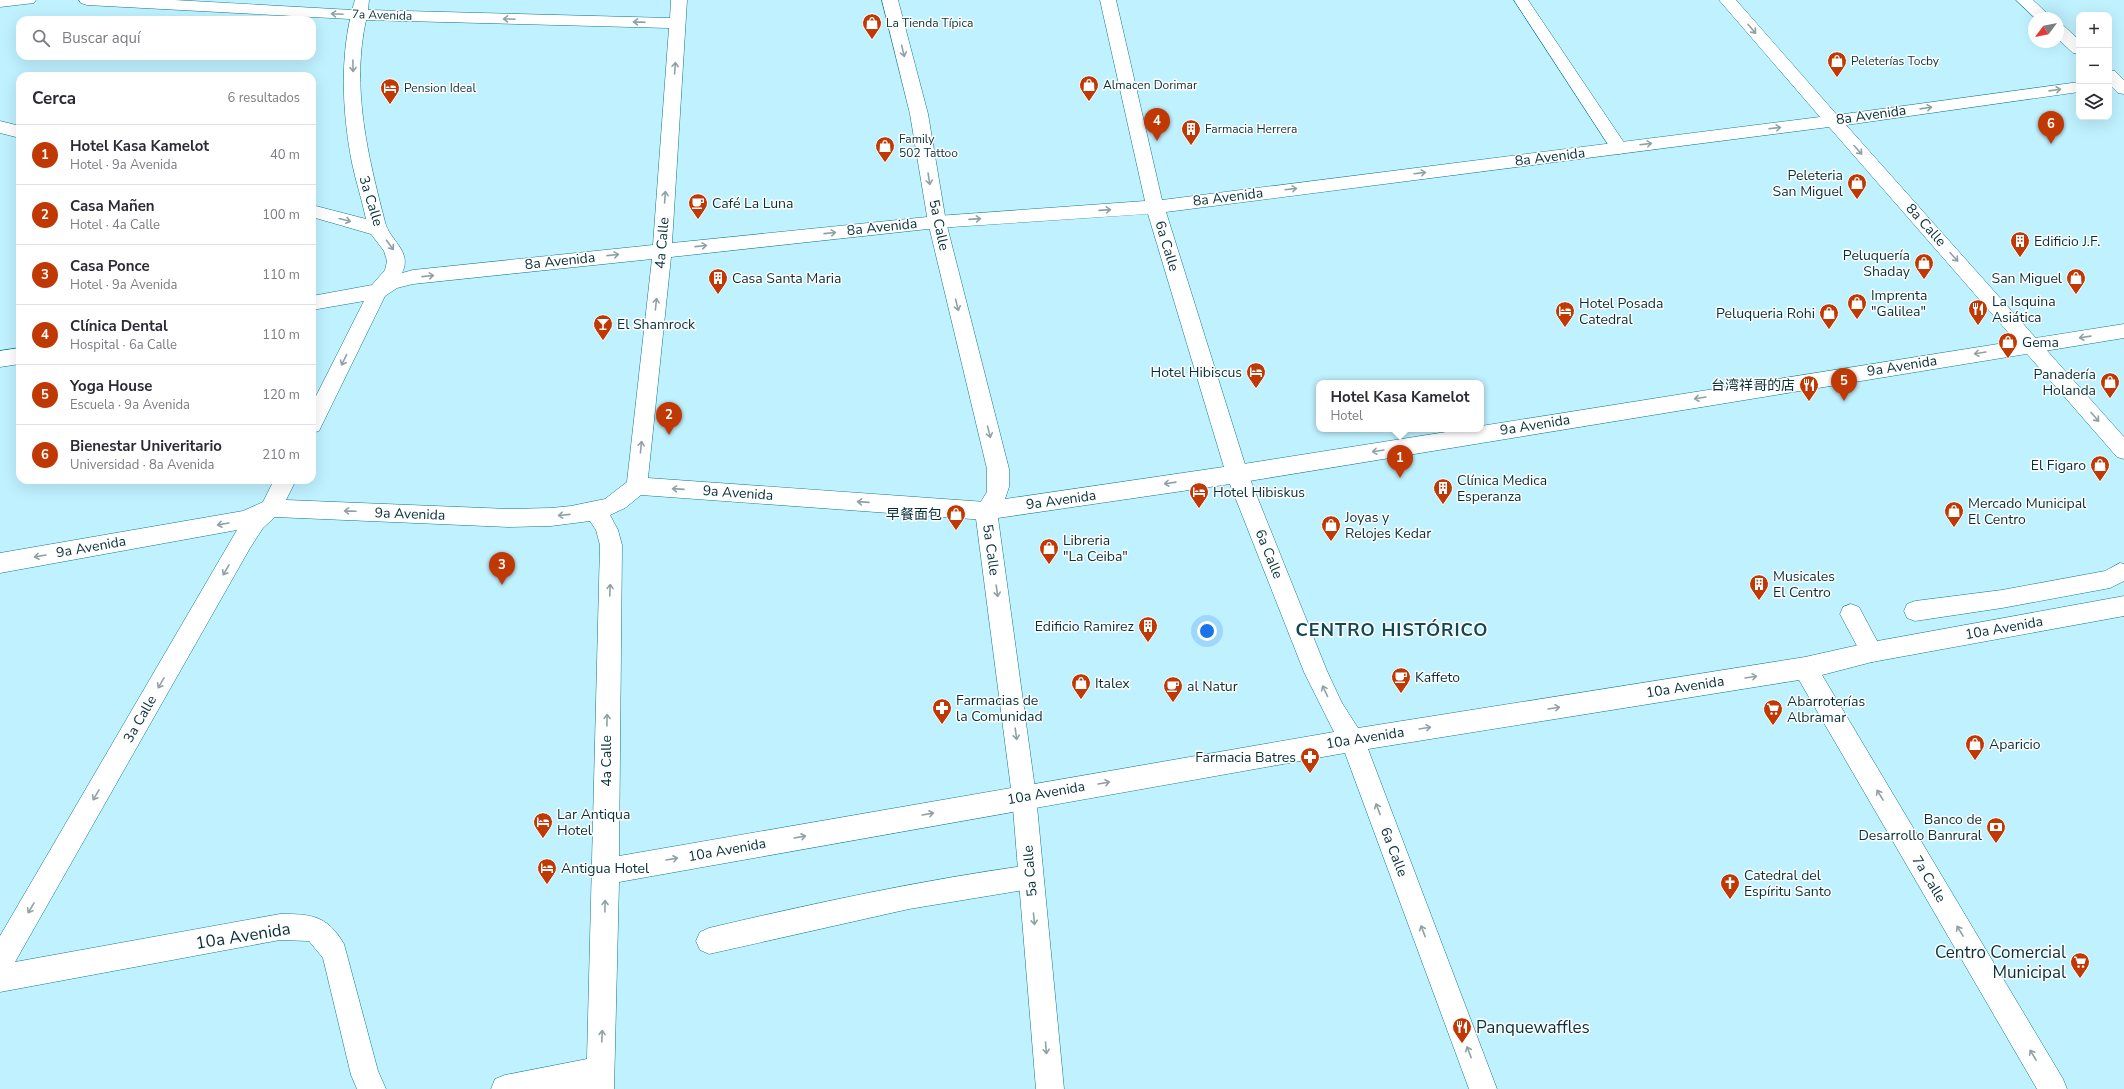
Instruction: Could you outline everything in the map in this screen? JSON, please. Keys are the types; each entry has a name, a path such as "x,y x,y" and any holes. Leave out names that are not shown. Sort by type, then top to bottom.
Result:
{"street":[{"path":"0,2 28,0"},
{"name":"7a Avenida","path":"87,0 360,7 678,23"},
{"name":"4a Calle","path":"637,486 662,250 678,23 678,0"},
{"name":"5a Calle","path":"890,0 919,114 937,222 998,469 1000,484 996,499 986,511 1024,796 1050,1089"},
{"name":"6a Calle","path":"1108,0 1155,207 1237,474 1316,672 1334,711 1352,740 1483,1089"},
{"name":"8a Calle","path":"1727,0 1832,121 2033,345 2124,451"},
{"path":"2024,0 2037,12"},
{"name":"3a Calle","path":"316,417 378,291 392,275 396,263 395,251 378,229 359,159 354,128 353,56 360,7"},
{"path":"2064,35 2078,48"},
{"name":"8a Avenida","path":"316,302 378,291 391,283 413,277 937,222 1155,207 1832,121 2076,87"},
{"path":"316,212 378,229"},
{"name":"9a Avenida","path":"0,564 228,523 246,519 271,508 503,518 550,516 593,510 612,505 626,496 637,486 986,511 1237,474 2124,331"},
{"path":"0,359 16,357"},
{"name":"3a Calle","path":"0,962 242,541 255,522 271,508 283,484"},
{"name":"4a Calle","path":"593,510 604,521 609,532 611,545 606,742 606,871 600,1080"},
{"name":"10a Avenida","path":"606,871 1024,796 1352,740 1805,668 1872,652 2124,606"},
{"name":"7a Calle","path":"1805,668 2053,1089"},
{"name":"10a Avenida","path":"0,978 280,927 315,928 327,938 335,953 365,1075 372,1089"},
{"path":"505,1089 600,1080"}],"lane":[{"path":"1521,0 1619,148"},
{"path":"1915,611 2002,599 2110,579 2120,572"},
{"path":"1851,614 1872,652"},
{"path":"709,942 823,914 983,883 1030,877"}],"place":[{"name":"La Tienda Típica","path":"872,40"},
{"name":"Peleterías Tocby","path":"1837,78"},
{"name":"Almacen Dorimar","path":"1089,102"},
{"name":"Pension Ideal","path":"390,105"},
{"name":"Clínica Dental","path":"1157,141"},
{"name":"Bienestar Univeritario","path":"2051,144"},
{"name":"Farmacia Herrera","path":"1191,146"},
{"name":"Family 502 Tattoo","path":"885,163"},
{"name":"Peleteria San Miguel","path":"1857,200"},
{"name":"Café La Luna","path":"698,220"},
{"name":"Edificio J.F.","path":"2020,258"},
{"name":"Peluquería Shaday","path":"1924,280"},
{"name":"Casa Santa Maria","path":"718,295"},
{"name":"San Miguel","path":"2076,295"},
{"name":"Imprenta \"Galilea\"","path":"1857,320"},
{"name":"La Isquina Asiática","path":"1978,326"},
{"name":"Hotel Posada Catedral","path":"1565,328"},
{"name":"Peluqueria Rohi","path":"1829,330"},
{"name":"El Shamrock","path":"603,341"},
{"name":"Gema","path":"2008,359"},
{"name":"Hotel Hibiscus","path":"1256,389"},
{"name":"Panadería Holanda","path":"2110,399"},
{"name":"Yoga House","path":"1844,401"},
{"name":"台湾祥哥的店","path":"1809,402"},
{"name":"Casa Mañen","path":"669,435"},
{"name":"Hotel Kasa Kamelot","path":"1400,478"},
{"name":"El Figaro","path":"2100,482"},
{"name":"Clínica Medica Esperanza","path":"1443,505"},
{"name":"Hotel Hibiskus","path":"1199,509"},
{"name":"Mercado Municipal El Centro","path":"1954,528"},
{"name":"早餐面包","path":"956,531"},
{"name":"Joyas y Relojes Kedar","path":"1331,542"},
{"name":"Libreria \"La Ceiba\"","path":"1049,565"},
{"name":"Casa Ponce","path":"502,585"},
{"name":"Musicales El Centro","path":"1759,601"},
{"name":"Edificio Ramirez","path":"1148,643"},
{"name":"Kaffeto","path":"1401,694"},
{"name":"Italex","path":"1081,700"},
{"name":"al Natur","path":"1173,703"},
{"name":"Farmacias de la Comunidad","path":"942,725"},
{"name":"Abarroterías Albramar","path":"1773,726"},
{"name":"Aparicio","path":"1975,761"},
{"name":"Farmacia Batres","path":"1310,774"},
{"name":"Lar Antiqua Hotel","path":"543,839"},
{"name":"Banco de Desarrollo Banrural","path":"1996,844"},
{"name":"Antigua Hotel","path":"547,885"},
{"name":"Catedral del Espíritu Santo","path":"1730,900"},
{"name":"Centro Comercial Municipal","path":"2080,979"},
{"name":"Panquewaffles","path":"1462,1044"}],"district":[{"name":"CENTRO HISTÓRICO","path":"1392,630"}]}
